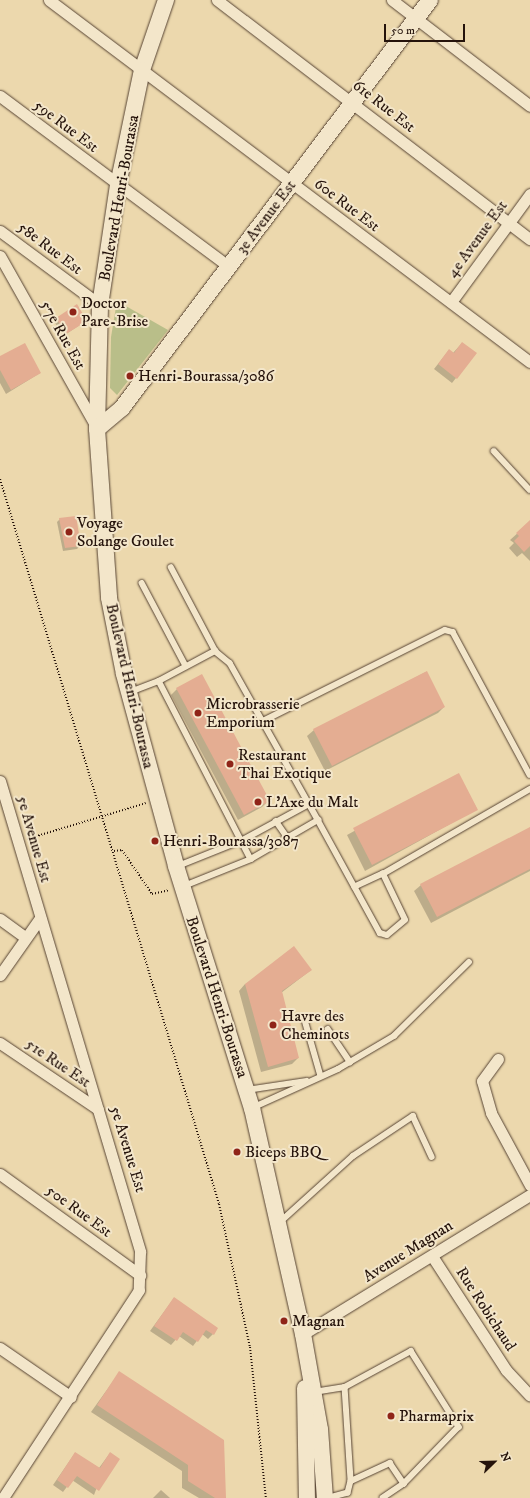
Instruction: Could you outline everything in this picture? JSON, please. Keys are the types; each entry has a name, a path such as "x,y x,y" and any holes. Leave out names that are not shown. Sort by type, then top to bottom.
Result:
{"main road":[{"name":"Boulevard Henri-Bourassa","path":"166,0 142,70 118,185 100,305 97,429 109,598 129,693 157,800 182,887 252,1108 279,1224 314,1392 325,1498"},
{"name":"3e Avenue Est","path":"97,429 122,408 430,0"},
{"name":"Boulevard Henri-Bourassa","path":"303,1334 307,1498"}],"street":[{"name":"60e Rue Est","path":"48,0 530,362"},
{"name":"61e Rue Est","path":"217,0 353,102 530,240"},
{"path":"392,0 530,106"},
{"name":"59e Rue Est","path":"0,96 229,267"},
{"name":"4e Avenue Est","path":"451,302 530,194"},
{"name":"58e Rue Est","path":"0,231 100,305"},
{"name":"57e Rue Est","path":"0,256 97,429"},
{"name":"5e Avenue Est","path":"0,784 19,842 40,918 98,1109 130,1209 140,1252 139,1290 71,1397 3,1498"},
{"path":"0,975 25,937 40,918"},
{"path":"0,919 25,937"},
{"name":"51e Rue Est","path":"0,1043 98,1109"},
{"path":"498,1059 482,1081 491,1113 530,1185"},
{"name":"50e Rue Est","path":"0,1174 140,1274"},
{"name":"Avenue Magnan","path":"303,1334 530,1195"},
{"name":"Rue Robichaud","path":"432,1256 506,1370 530,1396"},
{"path":"0,1348 71,1397"}],"lane":[{"path":"494,451 530,490"},
{"path":"171,568 215,651 230,663 356,887 380,933 387,935 405,920 383,874"},
{"path":"142,583 186,666"},
{"path":"263,721 445,630 453,632 530,775"},
{"path":"129,693 159,681 215,651"},
{"path":"159,681 243,840 250,859"},
{"path":"356,887 383,874 530,789"},
{"path":"176,867 243,840 276,820 309,804"},
{"path":"276,820 287,837"},
{"path":"182,887 250,859 318,820"},
{"path":"252,1108 350,1062 394,1036 470,962"},
{"path":"305,1020 321,1076"},
{"path":"328,1029 350,1062"},
{"path":"247,1091 308,1081"},
{"path":"279,1224 353,1156 413,1116 432,1157"},
{"path":"314,1392 345,1387 411,1351 459,1427 404,1484 383,1498"},
{"path":"329,1498 350,1496 351,1481 345,1387"},
{"path":"351,1481 390,1463 404,1484"}],"path":[{"path":"0,479 114,851 232,1257 255,1382 266,1498"},
{"path":"19,842 157,800"},
{"path":"114,851 122,850 152,894 182,887"}],"green space":[{"path":"117,301 168,330 117,395 110,388 111,337"}],"building":[{"path":"77,304 87,321 66,334 56,318"},
{"path":"462,342 477,353 457,379 438,364 449,349 454,353"},
{"path":"25,343 41,373 11,390 0,370 0,356"},
{"path":"76,516 81,546 65,548 59,518"},
{"path":"530,520 530,546 524,552 514,541 519,536 516,533"},
{"path":"427,671 445,707 332,766 313,729"},
{"path":"202,674 270,801 244,815 176,688"},
{"path":"459,773 478,810 372,865 353,828"},
{"path":"530,827 530,869 437,917 420,884"},
{"name":"Havre des Cheminots","path":"294,946 312,970 282,991 299,1058 268,1067 245,984"},
{"path":"174,1297 218,1328 214,1335 206,1330 198,1342 183,1332 177,1341 154,1326"},
{"path":"119,1371 224,1440 226,1498 215,1498 188,1481 188,1465 97,1405"},
{"path":"75,1452 100,1468 110,1452 120,1459 99,1491 77,1476 68,1488 57,1480"}],"place":[{"name":"Doctor Pare-Brise","path":"73,312"},
{"name":"Henri-Bourassa/3086","path":"130,376"},
{"name":"Voyage Solange Goulet","path":"69,532"},
{"name":"Microbrasserie Emporium","path":"198,713"},
{"name":"Restaurant Thai Exotique","path":"230,764"},
{"name":"L'Axe du Malt","path":"258,802"},
{"name":"Henri-Bourassa/3087","path":"155,841"},
{"name":"Havre des Cheminots","path":"273,1025"},
{"name":"Biceps BBQ","path":"237,1152"},
{"name":"Magnan","path":"284,1321"},
{"name":"Pharmaprix","path":"391,1416"}]}
